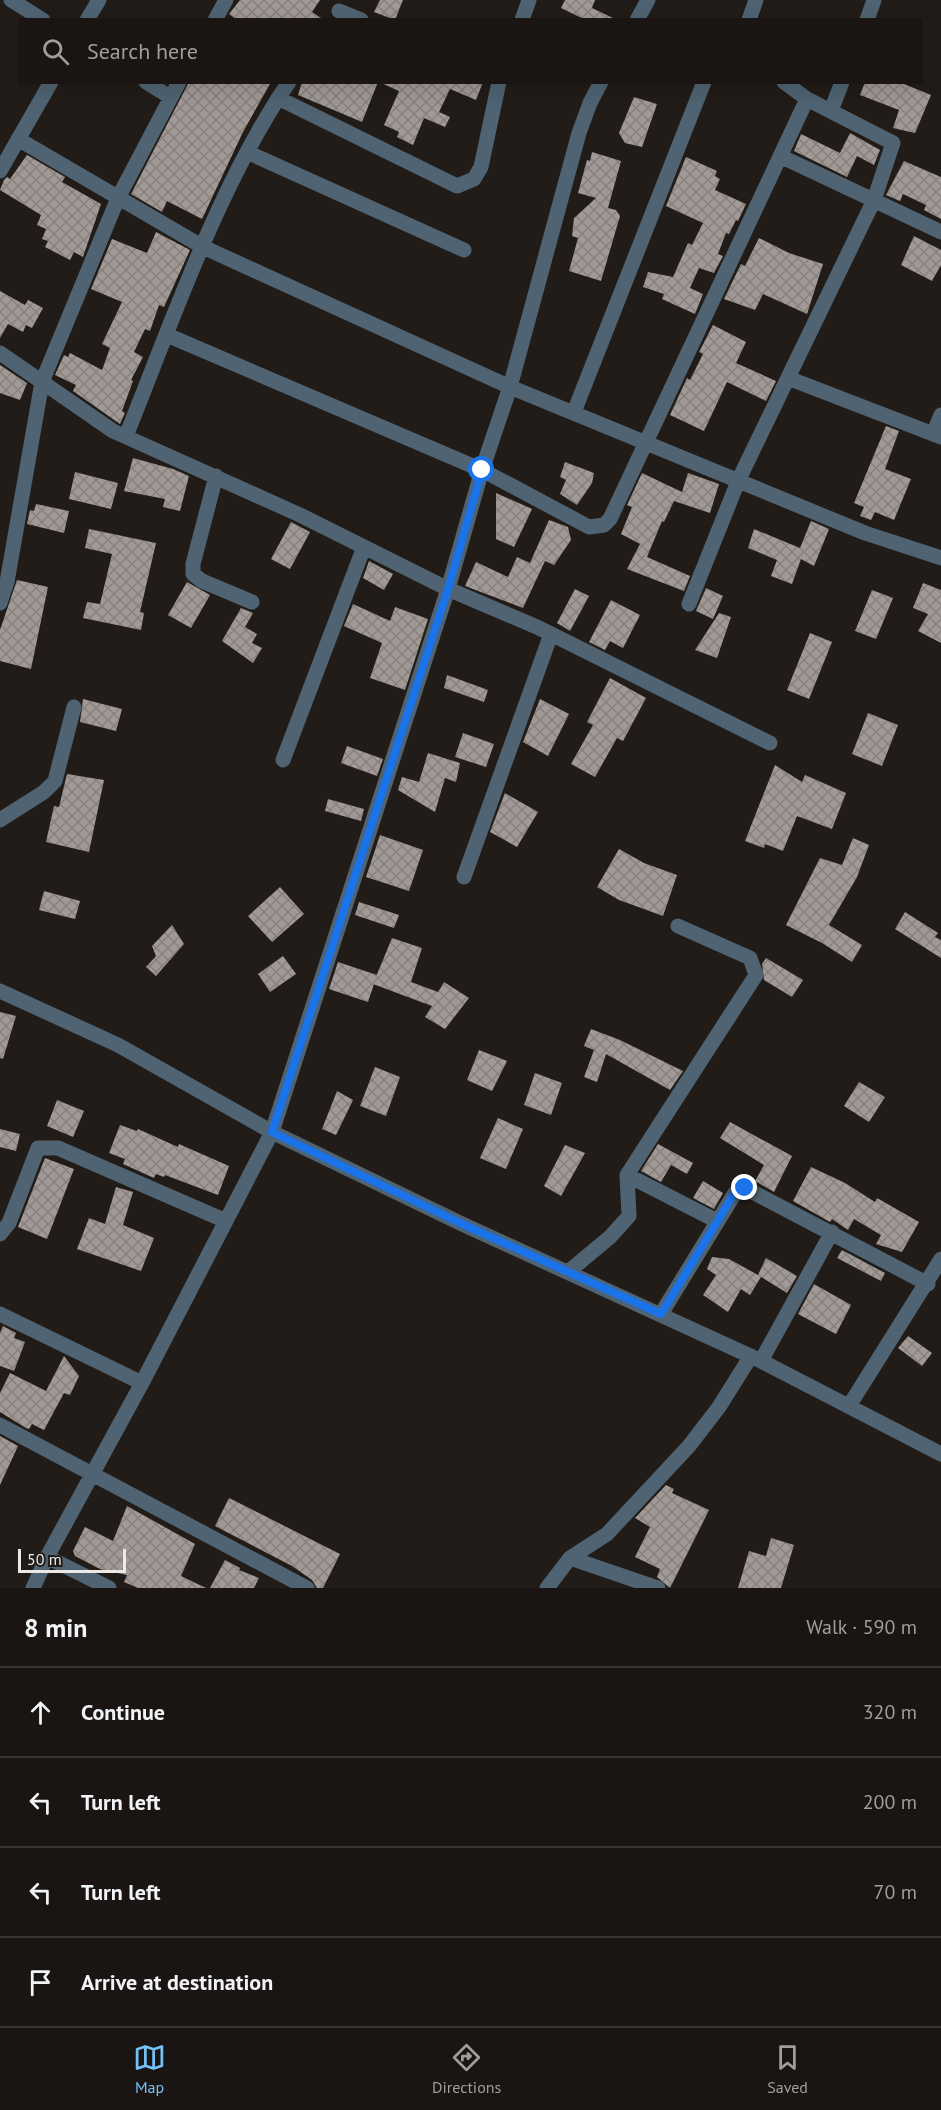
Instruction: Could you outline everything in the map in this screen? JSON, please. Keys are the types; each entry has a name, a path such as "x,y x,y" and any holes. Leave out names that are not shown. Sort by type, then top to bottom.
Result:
{"street":[{"path":"11,0 40,18"},
{"path":"88,18 99,0"},
{"path":"216,18 226,0"},
{"path":"523,18 529,0"},
{"path":"638,18 648,0"},
{"path":"750,18 756,0"},
{"path":"868,18 874,0"},
{"path":"339,10 357,18"},
{"path":"0,171 50,84"},
{"path":"150,84 170,97"},
{"path":"0,603 7,582 42,382 118,198 178,84"},
{"path":"126,436 203,247 247,152 288,84"},
{"path":"278,98 458,186 474,179 481,167 499,84"},
{"path":"33,1588 47,1557 142,1383 272,1132 448,589 482,470 510,387 579,132 600,84"},
{"path":"574,412 703,84"},
{"path":"689,604 739,479 874,200 892,142 807,99 787,84"},
{"path":"831,111 841,84"},
{"path":"167,335 482,470 589,527 604,525 610,519 647,442 807,99"},
{"path":"18,140 203,247 510,387 739,479 865,533 941,558"},
{"path":"247,152 464,250"},
{"path":"780,156 941,232"},
{"path":"0,353 113,431 216,476 448,589 551,634 770,743"},
{"path":"788,378 937,436 941,415"},
{"path":"216,476 193,564 193,574 202,581 252,602"},
{"path":"283,760 364,547"},
{"path":"464,877 551,634"},
{"path":"0,820 44,792 55,781 74,707"},
{"path":"568,1272 610,1237 629,1216 627,1175 756,975 750,958 678,926"},
{"path":"0,991 118,1046 272,1132 756,1358 941,1454"},
{"path":"0,1234 9,1223 38,1149 50,1146 226,1221"},
{"path":"627,1175 717,1221"},
{"path":"661,1314 735,1192 745,1188 928,1284"},
{"path":"547,1588 570,1558 607,1534 689,1446 756,1358 831,1232"},
{"path":"849,1406 928,1284 941,1259"},
{"path":"0,1314 142,1383"},
{"path":"0,1425 307,1588"},
{"path":"47,1557 109,1588"},
{"path":"570,1558 658,1588"}],"building":[{"path":"240,0 320,0 312,12 321,18 234,18 229,14"},
{"path":"380,0 403,0 396,18 374,12"},
{"path":"565,0 595,0 592,8 613,18 582,18 561,8"},
{"path":"188,84 270,84 243,132 202,219 167,201 162,212 131,194"},
{"path":"301,84 377,84 362,122 298,95"},
{"path":"383,84 482,84 476,100 450,89 439,112 450,117 445,127 424,118 413,145 397,137 399,132 384,125 399,91"},
{"path":"864,84 904,84 931,95 915,133 893,128 899,110 860,95"},
{"path":"634,97 657,104 642,147 625,143 619,133"},
{"path":"850,133 880,150 874,165 857,156 847,177 794,151 801,134 840,153"},
{"path":"592,152 621,161 608,208 616,210 620,216 601,281 569,271 578,238 572,236 574,218 596,198 578,193 587,160 590,161"},
{"path":"27,155 65,177 62,182 101,204 83,257 74,252 70,260 45,247 48,241 42,239 46,229 37,225 41,215 0,190 4,180 7,177 10,179"},
{"path":"686,157 717,171 715,176 720,179 715,190 746,204 738,221 736,220 729,234 726,233 718,254 723,256 714,273 699,268 690,288 703,294 695,314 662,299 664,294 643,287 648,272 673,277 688,243 692,245 703,223 666,206"},
{"path":"904,161 941,177 941,219 924,210 926,205 903,194 900,201 886,195"},
{"path":"156,232 190,250 164,307 159,305 150,331 145,329 134,352 143,357 131,380 133,381 122,411 125,413 120,424 73,391 76,385 55,375 64,355 68,357 70,353 102,370 110,348 102,344 122,302 91,289 112,239 147,253"},
{"path":"914,236 941,250 941,265 932,281 901,265"},
{"path":"759,238 789,253 823,264 807,314 763,294 755,310 724,299 741,264 745,266"},
{"path":"0,291 25,305 28,300 43,308 32,328 26,325 23,332 8,324 0,338"},
{"path":"713,325 746,342 736,363 776,381 766,401 727,382 704,431 670,415 687,378 690,380 703,354 699,352"},
{"path":"0,365 27,383 20,400 0,393"},
{"path":"886,426 899,431 885,469 911,479 894,520 875,512 871,520 860,516 864,507 854,503"},
{"path":"133,458 189,476 180,511 163,507 165,499 124,491"},
{"path":"565,462 594,473 592,483 577,505 560,494 566,480 560,477"},
{"path":"75,472 118,483 111,509 69,499"},
{"path":"642,473 682,492 688,473 719,484 710,513 674,501 664,522 662,521 647,557 690,576 684,591 627,569 640,544 621,534 632,507 627,505"},
{"path":"496,493 532,509 514,547 496,539"},
{"path":"36,504 69,511 64,533 27,524 30,510 34,511"},
{"path":"549,520 568,527 571,540 554,565 545,561 523,608 465,586 476,562 508,577 517,557 530,563"},
{"path":"811,521 829,529 814,566 801,559 792,584 771,576 777,560 748,548 754,529 800,548"},
{"path":"291,522 310,532 290,569 271,559"},
{"path":"89,529 156,543 140,612 144,613 141,630 83,618 87,602 100,604 112,554 85,548"},
{"path":"369,561 393,574 384,590 363,578"},
{"path":"17,580 48,587 31,669 0,661 0,630"},
{"path":"187,582 210,595 191,628 168,615"},
{"path":"923,583 941,590 941,643 918,631 928,614 913,608"},
{"path":"706,588 723,596 713,619 696,611"},
{"path":"575,589 589,596 570,631 557,623"},
{"path":"872,590 893,598 876,639 855,631"},
{"path":"611,600 640,615 623,648 610,641 605,650 589,642"},
{"path":"353,604 390,621 395,607 428,619 405,690 370,678 382,643 344,626"},
{"path":"241,608 253,613 245,627 257,634 252,643 262,648 253,663 222,641"},
{"path":"719,613 731,617 717,658 695,650"},
{"path":"810,633 832,642 809,699 787,690"},
{"path":"447,675 488,690 484,702 444,688"},
{"path":"610,678 646,698 623,741 617,738 595,777 571,764 593,725 587,722"},
{"path":"83,699 122,709 116,731 80,722"},
{"path":"540,699 569,714 548,756 523,742"},
{"path":"868,713 898,725 882,766 852,754"},
{"path":"463,733 494,744 486,767 455,757"},
{"path":"347,746 383,759 377,776 341,763"},
{"path":"428,753 460,763 456,782 445,778 435,812 398,790 402,777 419,782"},
{"path":"775,765 802,782 805,775 846,793 832,829 797,816 783,851 765,844 764,848 745,841"},
{"path":"67,774 104,780 89,852 46,842 54,806 59,807"},
{"path":"505,793 538,812 517,847 490,832"},
{"path":"328,799 364,809 361,821 325,811"},
{"path":"380,835 423,850 409,891 366,877"},
{"path":"853,838 869,845 857,877 829,925 862,945 852,962 822,943 786,925 820,858 842,865"},
{"path":"619,849 644,863 677,875 663,916 619,900 597,887"},
{"path":"280,887 304,914 272,942 248,916"},
{"path":"44,891 80,901 75,919 39,910"},
{"path":"359,902 399,915 394,928 355,915"},
{"path":"905,912 938,933 935,937 941,940 941,958 895,929"},
{"path":"172,925 184,944 156,976 146,967 156,956 152,946"},
{"path":"392,938 422,948 411,982 438,992 444,982 469,998 445,1029 425,1017 432,1006 373,984"},
{"path":"283,956 296,974 270,992 258,974"},
{"path":"766,958 803,980 792,997 764,980 762,964"},
{"path":"338,962 377,975 368,1002 329,989"},
{"path":"0,1012 16,1016 3,1059 0,1058"},
{"path":"591,1029 620,1040 683,1071 670,1090 606,1054 597,1082 584,1077 594,1050 584,1046"},
{"path":"479,1050 507,1061 492,1091 467,1080"},
{"path":"375,1067 400,1077 386,1116 360,1106"},
{"path":"535,1073 562,1083 551,1115 524,1105"},
{"path":"859,1082 885,1097 869,1122 844,1106"},
{"path":"337,1091 353,1100 336,1135 322,1129"},
{"path":"57,1100 84,1111 73,1137 47,1126"},
{"path":"498,1118 523,1129 506,1169 480,1158"},
{"path":"730,1122 792,1156 774,1192 755,1181 764,1165 720,1138"},
{"path":"120,1125 137,1131 138,1129 178,1147 179,1144 229,1166 218,1195 165,1175 164,1177 156,1174 154,1178 123,1164 125,1159 109,1153"},
{"path":"0,1129 20,1134 16,1151 0,1147"},
{"path":"658,1144 693,1163 687,1174 671,1165 661,1182 641,1171"},
{"path":"565,1145 585,1153 561,1196 544,1186"},
{"path":"45,1158 74,1169 47,1239 18,1227"},
{"path":"811,1167 845,1183 875,1202 877,1198 919,1222 902,1252 876,1244 881,1235 854,1219 848,1230 832,1219 830,1222 793,1201"},
{"path":"703,1181 723,1193 714,1209 693,1198"},
{"path":"116,1187 133,1192 123,1225 154,1238 141,1271 77,1249 89,1218 105,1224"},
{"path":"842,1250 885,1273 881,1281 837,1258"},
{"path":"712,1257 729,1259 758,1275 766,1258 797,1276 787,1293 761,1277 750,1295 741,1289 728,1312 703,1295 716,1275 707,1269"},
{"path":"814,1284 851,1305 836,1334 798,1314"},
{"path":"3,1326 16,1333 14,1338 25,1342 14,1371 0,1366 0,1333"},
{"path":"908,1336 932,1353 922,1366 898,1348"},
{"path":"64,1356 79,1376 70,1395 64,1393 44,1430 32,1424 29,1429 26,1428 0,1412 0,1393 10,1373 46,1391"},
{"path":"0,1436 18,1446 0,1485"},
{"path":"666,1485 674,1489 672,1493 709,1510 670,1588 657,1577 660,1569 635,1557 650,1527 635,1518"},
{"path":"229,1498 340,1554 323,1588 317,1588 312,1580 292,1566 215,1526"},
{"path":"127,1506 195,1544 181,1576 206,1588 138,1588 124,1582 127,1575 100,1569 75,1556 73,1551 85,1527 113,1541"},
{"path":"771,1538 794,1545 781,1588 738,1588 749,1551 766,1556"},
{"path":"225,1560 240,1568 239,1570 259,1578 254,1588 210,1588"}],"route":[{"path":"482,470 448,589 272,1132 460,1223 661,1314 735,1192 745,1188"}]}
